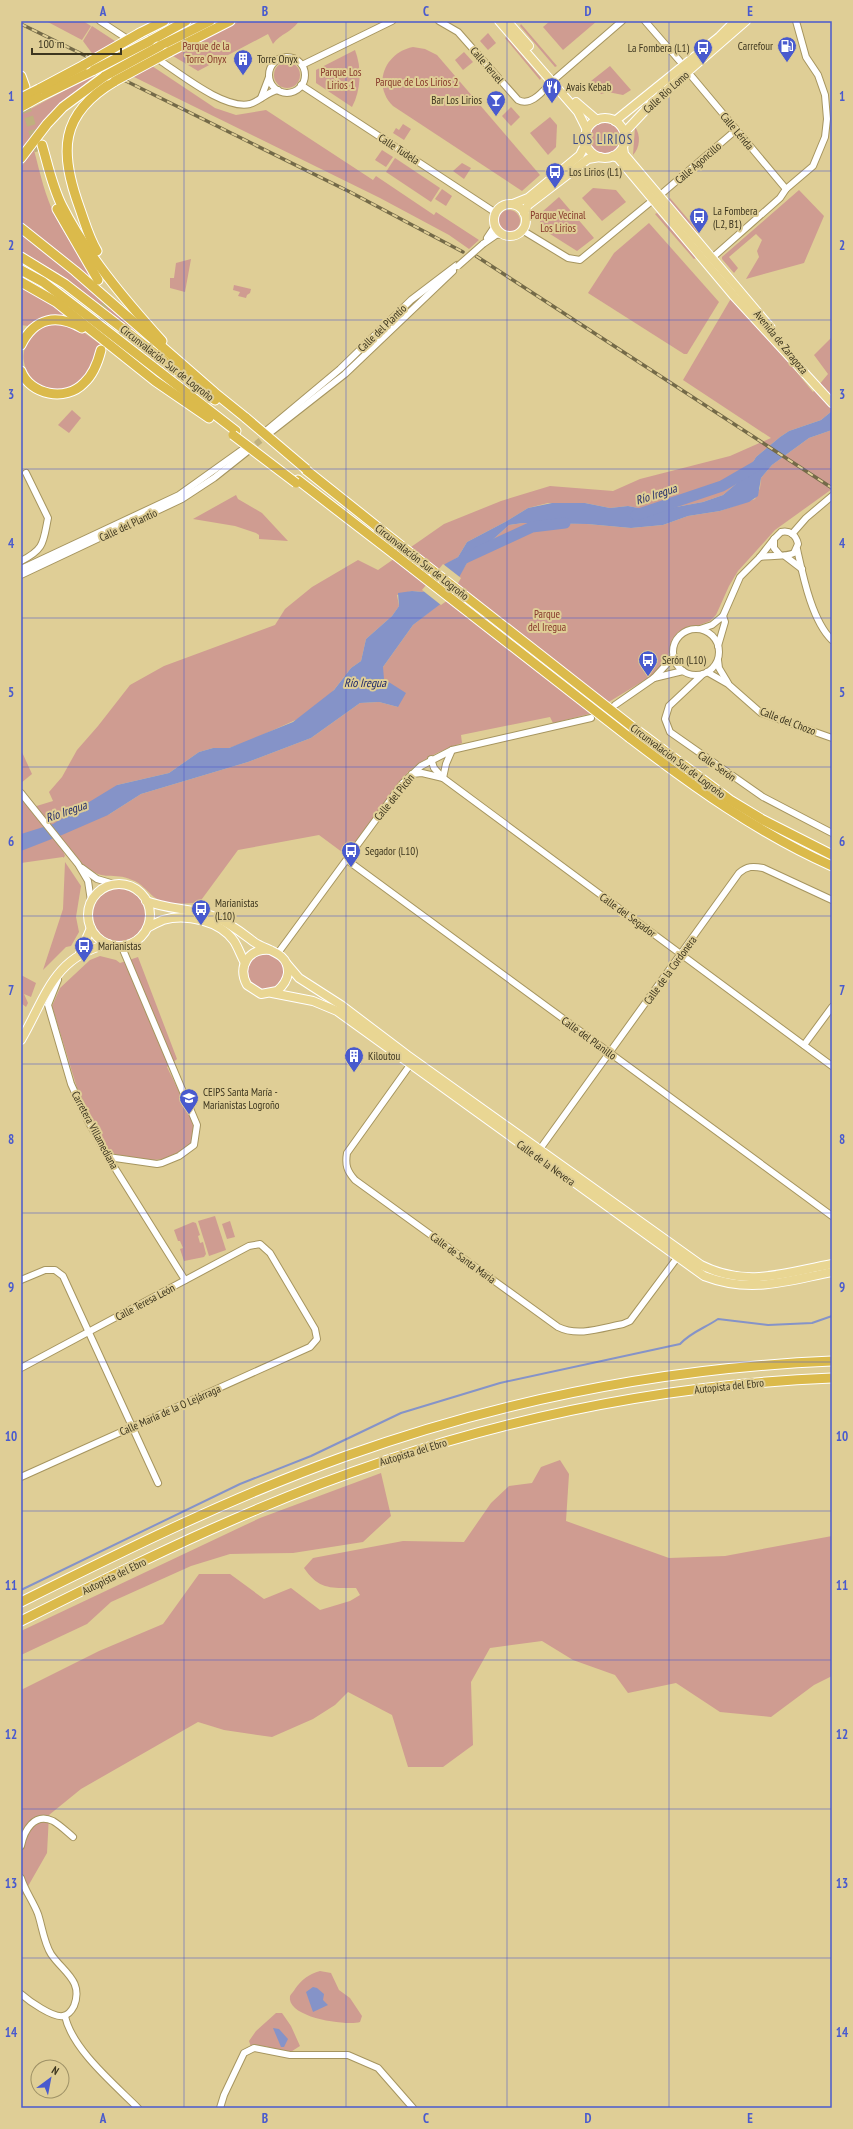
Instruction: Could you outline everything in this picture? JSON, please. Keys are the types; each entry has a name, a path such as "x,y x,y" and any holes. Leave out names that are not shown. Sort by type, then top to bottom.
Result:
{"highway":[{"path":"21,107 39,93 84,65 164,21"},
{"path":"21,98 39,93 94,70 186,21"},
{"path":"21,158 47,124 63,107 104,76 210,21"},
{"path":"121,292 92,243 72,184 68,170 67,150 69,133 76,116 87,100 115,81 230,21"},
{"path":"21,76 25,87"},
{"path":"98,280 56,208 47,184 40,148 54,187 74,228 121,292 179,360"},
{"path":"21,228 75,271 179,360 245,420"},
{"name":"Circunvalación Sur de Logroño","path":"21,258 64,284 245,420 400,545 635,730 730,800 764,820 832,855"},
{"name":"Circunvalación Sur de Logroño","path":"21,270 43,282 90,317 234,433 394,554 701,792 742,819 832,866"},
{"path":"21,282 56,302 155,381"},
{"path":"21,345 26,335 40,324 58,319 69,321 82,328 155,381 234,433"},
{"path":"21,371 29,384 40,391 61,395 68,393 84,384 93,370 101,350"},
{"name":"Autopista del Ebro","path":"21,1601 181,1525 262,1489 345,1456 443,1425 544,1399 630,1382 748,1366 832,1361"},
{"name":"Autopista del Ebro","path":"21,1621 160,1553 257,1509 353,1472 437,1444 554,1414 641,1397 730,1385 832,1378"}],"main road":[{"path":"500,21 582,109 597,120"},
{"name":"Calle Río Lomo","path":"708,50 735,21"},
{"name":"Calle Río Lomo","path":"624,133 686,69 746,21"},
{"path":"509,22 578,112 587,130 586,143 580,155 528,198 503,206 496,213 495,226 502,234 515,235 522,230 526,222 524,213 520,207 513,204"},
{"name":"Calle Río Lomo","path":"615,121 686,69"},
{"path":"524,213 528,205 588,159 608,157 623,147 624,133 615,121 609,119 597,120 587,130"},
{"path":"586,143 593,153 608,157"},
{"name":"Avenida de Zaragoza","path":"623,147 624,154 656,198 733,295 811,380"},
{"name":"Avenida de Zaragoza","path":"608,157 618,158 712,258 800,363 811,380"},
{"path":"811,380 832,404"},
{"path":"80,953 108,944 121,945 136,940 146,928 164,920 178,918 200,920 214,925 225,932 234,941 244,963 243,974 251,989 261,994 272,993 281,988 287,979 287,964 274,952 256,943 233,926 214,917 194,911 161,907 146,901 130,886 114,884 100,890 91,901 88,916 91,928 98,938 108,944"},
{"path":"146,901 149,914 146,928"},
{"path":"21,1040 43,996 64,968 80,953 91,928"},
{"path":"244,963 258,951 274,952"},
{"name":"Calle de la Nevera","path":"287,964 299,978 341,1004 407,1055 688,1256 714,1271 742,1278 756,1278 832,1264"},
{"name":"Calle de la Nevera","path":"272,993 327,1005 704,1276 723,1283 743,1286 769,1284 832,1272"}],"street":[{"path":"100,21 126,38"},
{"path":"302,65 392,21"},
{"name":"Calle Teruel","path":"439,21 458,32 522,103 531,101 554,80"},
{"path":"554,80 622,21"},
{"name":"Calle Lérida","path":"645,21 786,189"},
{"path":"712,258 780,198 786,189 813,166 825,137 827,119 825,95 818,75 806,57 796,21"},
{"path":"259,100 272,66 281,58 292,58 302,65 304,75 301,85 293,91 282,92 278,90 272,84 269,77"},
{"path":"162,62 224,101 243,104 259,100 272,91 278,90"},
{"name":"Calle Tudela","path":"301,85 496,213"},
{"name":"Calle Agoncillo","path":"522,230 568,258 577,260 583,259 736,130"},
{"name":"Calle del Plantío","path":"482,244 495,226"},
{"name":"Calle del Plantío","path":"269,431 340,368 411,300 482,244 496,235 502,234"},
{"name":"Calle del Plantío","path":"21,569 179,495 246,449 214,478 182,499 21,575"},
{"path":"21,561 35,554 43,541 48,518 26,473"},
{"path":"792,534 806,518 832,496"},
{"path":"723,616 725,622 718,646 718,660 705,673 690,674 683,671 679,667 674,656 676,642 680,636 686,632 712,625 723,616 740,577 760,557 781,532 792,534 797,539 797,549 802,569 818,621 832,640"},
{"path":"774,539 774,548 782,556 802,569"},
{"path":"760,557 790,556 797,549"},
{"path":"700,629 711,635 718,646"},
{"path":"615,705 654,678 674,656"},
{"name":"Calle del Chozo","path":"718,660 720,668 728,684"},
{"path":"654,678 683,671"},
{"name":"Calle del Chozo","path":"705,673 728,684 761,712 832,738"},
{"name":"Calle Serón","path":"705,673 670,706 665,719 670,732 763,798 832,833"},
{"name":"Calle del Picón","path":"274,952 347,860 411,775 431,759 452,750 591,718"},
{"path":"411,775 422,773 444,778 446,764 452,750"},
{"name":"Calle del Segador","path":"431,759 434,768 444,778 832,1066"},
{"path":"22,794 78,864 88,881 91,901"},
{"name":"Calle del Planillo","path":"347,860 832,1216"},
{"path":"78,864 97,879 114,884"},
{"name":"Calle de la Cordonera","path":"540,1149 744,868 752,866 763,868 832,900"},
{"path":"108,1157 157,1164 179,1156 194,1145 198,1125 121,945"},
{"name":"Carretera Villamediana","path":"64,968 53,989 48,1005 71,1084 88,1121 108,1157 184,1280"},
{"path":"804,1045 832,1007"},
{"name":"Calle de Santa María","path":"410,1065 347,1153 346,1167 349,1173 355,1180 558,1327 566,1331 580,1332 623,1324 630,1321 677,1258"},
{"name":"Calle Teresa León","path":"21,1368 249,1246 260,1244 268,1251 315,1329 317,1339"},
{"path":"21,1280 45,1270 55,1270 63,1276 158,1483"},
{"name":"Calle María de la O Lejárraga","path":"21,1477 310,1347 317,1339"},
{"path":"21,1846 24,1833 30,1825 40,1819 52,1821 73,1837"},
{"path":"21,1878 37,1913 51,1954 76,1985 77,1997 72,2009 65,2016 58,2017 38,2006 21,1994"},
{"path":"65,2016 67,2025 98,2068 138,2108"},
{"path":"220,2108 224,2095 244,2053 254,2048 290,2055 348,2055 378,2068 413,2108"}],"green space":[{"path":"46,21 83,21 91,26 82,40"},
{"name":"Parque de la Torre Onyx","path":"240,21 299,21 293,28 279,37 273,44 268,34 198,71 173,56"},
{"path":"550,21 597,21 563,50 543,27"},
{"path":"521,24 557,66 555,67 520,26"},
{"path":"92,26 118,43 94,56 83,41"},
{"path":"488,33 496,43 488,50 480,41"},
{"path":"506,37 541,78 540,80 505,38"},
{"name":"Parque de Los Lirios 2","path":"413,47 425,49 437,55 540,175 522,191 393,106 383,89 382,80 384,71 388,63 395,56 403,50"},
{"name":"Parque Los Lirios 1","path":"355,50 359,64 360,79 352,107 316,83 316,70"},
{"path":"464,52 473,62 463,70 455,60"},
{"path":"287,62 296,66 300,75 296,84 287,88 278,84 274,75 278,66"},
{"path":"152,66 215,108 236,115 266,110 373,180 376,176 434,215 436,212 479,240 469,249 449,235 380,198 132,76"},
{"path":"610,66 631,90 623,95 608,92 601,94 591,81"},
{"path":"99,72 53,111 21,150 21,114"},
{"path":"511,107 520,117 511,126 502,116"},
{"path":"550,117 557,125 556,147 548,155 530,133"},
{"path":"605,123 611,124 618,130 621,139 620,145 614,152 605,155 599,154 592,148 589,139 590,133 596,126"},
{"path":"403,124 411,129 404,140 393,133 396,128 399,130"},
{"path":"635,127 639,141 637,149 633,155"},
{"path":"34,150 52,210 60,226 94,281 52,246 21,224 21,167"},
{"path":"382,150 393,157 386,167 375,160"},
{"path":"395,158 440,188 431,202 386,172"},
{"path":"462,163 471,168 464,179 453,171"},
{"path":"593,188 616,190 626,202 602,221 582,198"},
{"path":"442,189 452,196 446,206 435,199"},
{"path":"799,190 824,216 804,263 746,279 759,257 757,251 762,240 756,234 729,257 738,268 734,273 722,257"},
{"name":"Parque Vecinal Los Lirios","path":"559,197 594,238 577,251 539,227 542,212"},
{"path":"670,198 699,232 697,233 668,200"},
{"path":"509,210 517,213 520,221 517,229 509,232 501,229 498,221 501,213"},
{"path":"657,213 696,258 694,259 655,214"},
{"path":"649,223 719,302 687,354 684,354 588,293 614,253"},
{"path":"21,231 30,237 165,354 61,275 21,251"},
{"path":"191,259 185,292 170,288 170,278 174,278 176,263"},
{"path":"21,284 69,316 53,316 28,326 21,325"},
{"path":"234,285 251,289 250,293 246,298 238,296 240,292 233,290"},
{"name":"Parque del Iregua","path":"733,295 813,392 828,374 814,355 832,337 832,411 821,420 789,431 780,437 756,457 744,477 723,495 703,502 654,511 628,506 610,508 585,503 548,503 528,508 467,542 458,557 443,566 423,592 412,591 397,595 399,606 392,616 366,639 361,661 351,668 330,695 300,718 249,741 229,748 213,748 199,752 169,773 117,785 108,815 141,794 248,762 311,738 360,703 379,702 398,707 383,679 383,667 413,625 442,602 467,563 509,525 523,523 587,524 631,528 663,525 688,516 720,511 755,499 760,488 761,478 772,465 809,438 832,430 832,489 775,530 738,571 729,586 716,615 710,621 697,626 689,626 678,632 672,640 667,661 658,672 589,714 553,723 550,717 461,735 462,743 434,755 408,772 346,855 319,835 238,850 199,903 164,902 154,897 135,881 119,876 97,874 84,865 79,869 62,848 65,856 63,858 21,863 21,798 30,808 53,801 49,792 62,777 77,750 130,685 164,666 275,625 285,609 312,587 358,560 378,570 444,524 501,501 550,486 613,491 640,479 730,456 771,438 683,380"},
{"path":"55,322 79,329 100,344 92,364 84,378 68,389 56,391 44,387 34,380 26,370 24,357 26,344 36,330 42,326"},
{"path":"72,410 81,418 69,433 58,425"},
{"path":"236,495 238,499 262,513 288,541 259,539 259,535 256,533 235,526 193,519"},
{"path":"21,750 32,774 21,783"},
{"path":"65,862 81,886 76,917 79,932 71,946 66,947 43,970 63,909"},
{"path":"119,889 129,891 137,897 143,905 145,915 143,925 137,933 129,939 119,941 109,939 101,933 95,925 93,915 95,905 101,897 109,891"},
{"path":"266,953 279,958 284,971 279,984 266,989 253,984 248,971 253,958"},
{"path":"100,956 116,960 120,963 138,957 177,1059 167,1067 183,1100 193,1127 194,1134 190,1145 179,1154 146,1160 123,1157 113,1153 106,1148 77,1088 52,1006 60,988 90,960"},
{"path":"21,975 36,983 31,997 24,994 28,1003 26,1007 21,1003"},
{"path":"215,1216 226,1250 209,1256 198,1221"},
{"path":"230,1221 235,1237 227,1239 222,1224"},
{"path":"193,1222 196,1223 200,1235 198,1236 200,1243 203,1242 206,1254 204,1257 184,1261 180,1249 183,1248 180,1241 178,1241 174,1230"},
{"path":"560,1460 569,1474 566,1521 669,1558 725,1556 832,1536 832,1676 814,1685 771,1717 720,1712 676,1683 628,1693 615,1675 573,1660 542,1641 490,1648 471,1682 473,1745 443,1767 408,1767 392,1715 348,1692 335,1705 313,1719 272,1737 224,1730 198,1722 81,1789 49,1815 47,1853 23,1895 21,1895 21,1690 99,1651 163,1624 199,1574 230,1574 264,1599 291,1588 320,1610 350,1601 360,1595 356,1588 326,1586 320,1584 310,1575 304,1568 313,1558 403,1541 464,1542 491,1503 509,1486 532,1483 541,1467"},
{"path":"381,1473 391,1516 363,1542 293,1553 230,1554 191,1566 111,1602 87,1624 21,1655 21,1631 260,1518"},
{"path":"320,1971 331,1973 339,1990 350,1998 362,2016 360,2022 343,2023 319,2019 297,2010 291,2004 290,1996 300,1982 309,1975"},
{"path":"276,2013 282,2013 291,2026 300,2046 289,2053 265,2046 251,2047 249,2041 256,2031"}],"water":[{"name":"Río Iregua","path":"832,411 832,430 809,438 772,465 761,478 758,496 749,502 720,511 688,516 663,525 631,528 587,524 523,523 509,525 467,563 447,599 413,625 383,667 384,679 406,693 398,707 379,702 360,703 311,738 248,762 141,794 108,815 21,851 21,834 53,824 117,785 169,773 199,752 213,748 229,748 293,722 334,690 351,668 361,661 366,639 392,616 399,606 398,593 412,591 423,592 445,564 458,557 467,542 528,508 552,503 585,503 610,508 628,506 654,511 703,502 723,495 744,477 756,457 780,437 789,431 821,420"},
{"path":"313,1987 317,1988 324,1994 323,2000 328,2005 313,2012 306,1992"},
{"path":"273,2028 279,2029 288,2039 284,2047 281,2047"}],"pier":[{"path":"443,564 461,578 448,600 441,605 422,590"}],"waterway":[{"name":"Río Iregua","path":"636,515 722,486 760,464"},
{"name":"Río Iregua","path":"465,558 532,527 565,523"},
{"path":"21,1590 240,1484 311,1456 401,1413 500,1383 680,1344 693,1333 718,1319 768,1325 812,1323 832,1316"}],"tunnel":[{"path":"21,91 39,151"},
{"path":"100,290 103,308 102,334"},
{"path":"249,450 268,434"}],"railway":[{"path":"21,24 90,58"},
{"path":"124,80 350,192 463,252"},
{"path":"476,256 832,488"}],"place":[{"name":"Carrefour","path":"787,63"},
{"name":"La Fombera (L1)","path":"703,65"},
{"name":"Torre Onyx","path":"243,76"},
{"name":"Avais Kebab","path":"552,104"},
{"name":"Bar Los Lirios","path":"496,117"},
{"name":"Los Lirios (L1)","path":"555,189"},
{"name":"La Fombera (L2, B1)","path":"699,234"},
{"name":"Serón (L10)","path":"648,677"},
{"name":"Segador (L10)","path":"351,868"},
{"name":"Marianistas (L10)","path":"201,926"},
{"name":"Marianistas","path":"84,963"},
{"name":"Kiloutou","path":"354,1073"},
{"name":"CEIPS Santa María - Marianistas Logroño","path":"189,1115"}],"district":[{"name":"LOS LIRIOS","path":"603,139"}]}
